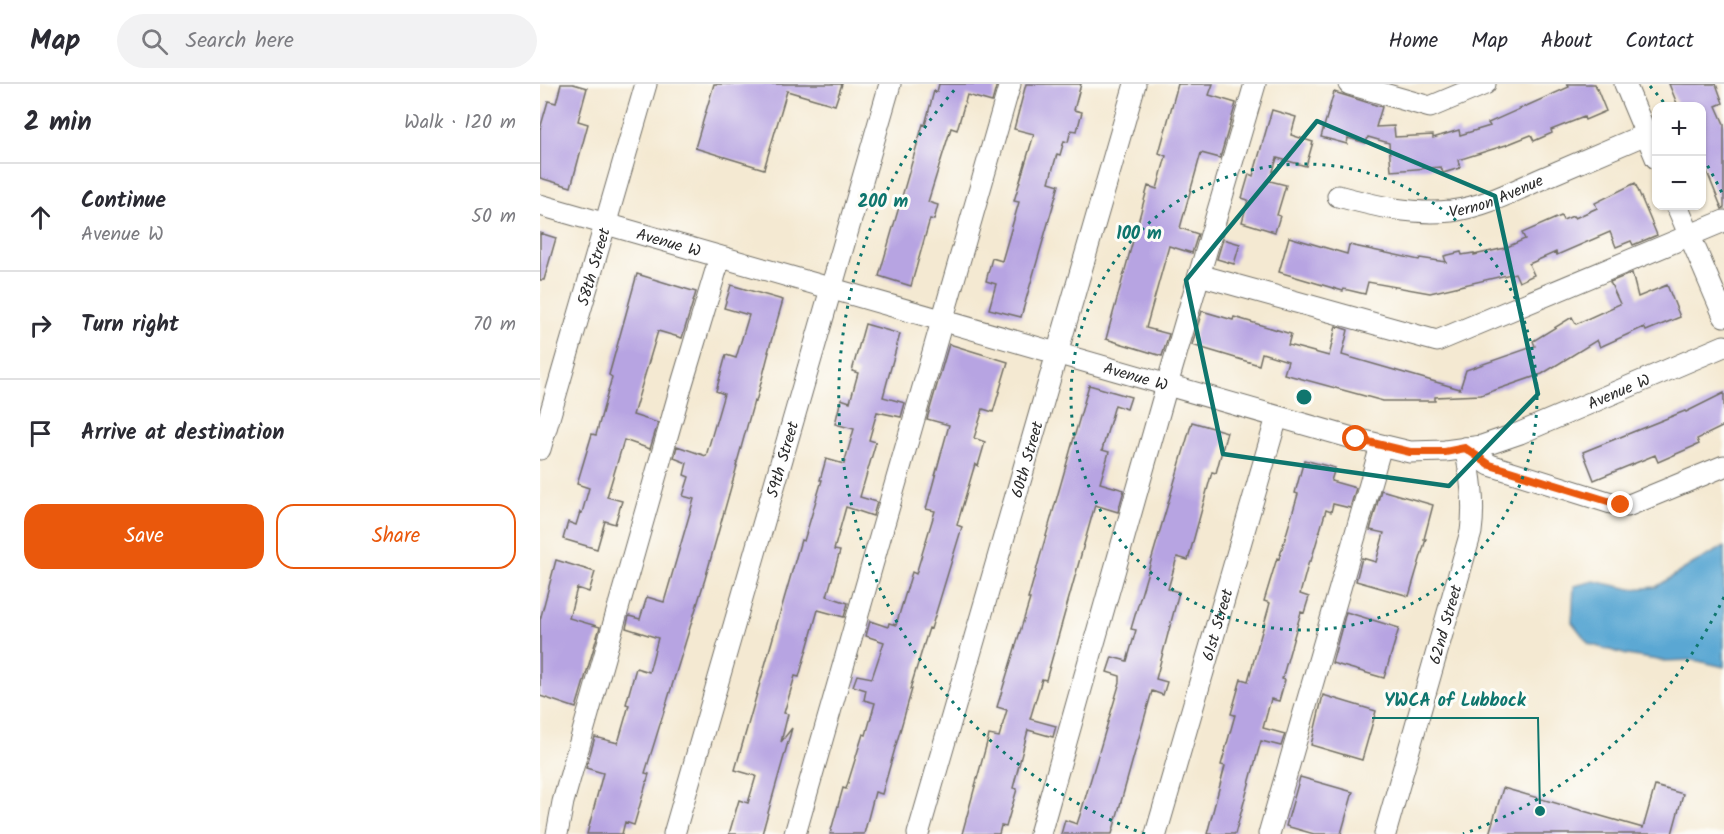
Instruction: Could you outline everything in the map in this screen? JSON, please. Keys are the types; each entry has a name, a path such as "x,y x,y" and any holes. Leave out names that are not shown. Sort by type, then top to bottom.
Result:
{"street":[{"name":"58th Street","path":"540,449 646,84"},
{"name":"59th Street","path":"674,834 890,84"},
{"path":"795,834 1010,84"},
{"name":"60th Street","path":"918,834 1135,84"},
{"path":"1040,834 1255,84"},
{"path":"1349,84 1430,107 1485,84"},
{"path":"1625,84 1655,156"},
{"name":"Vernon Avenue","path":"1338,196 1378,207 1413,212 1467,208 1499,198 1646,134"},
{"name":"Avenue W","path":"540,204 1277,417 1410,452 1445,452 1482,446 1520,433 1724,346"},
{"path":"1679,210 1724,316"},
{"path":"1199,275 1437,341 1724,221"},
{"path":"557,834 563,802 720,257"},
{"name":"61st Street","path":"1156,834 1277,417"},
{"path":"1269,834 1381,446"},
{"path":"1465,448 1490,465 1627,506 1724,466"},
{"name":"62nd Street","path":"1385,834 1471,532 1473,490 1465,448"}],"highlighted area":[{"path":"1317,121 1495,196 1538,394 1449,486 1223,454 1186,280"}],"water":[{"path":"1724,547 1724,667 1694,660 1663,661 1627,655 1589,644 1572,622 1574,586 1594,581 1631,589 1656,587"}],"building":[{"path":"561,84 573,84 587,88 578,121 588,124 571,187 540,178 540,129 548,101 556,103"},
{"path":"714,84 842,84 835,105 787,91 764,169 695,148"},
{"path":"939,84 997,84 992,102 967,95 957,130 951,128 928,202 938,205 934,220 930,219 911,286 879,276 923,124 925,125 934,91 937,92"},
{"path":"1026,84 1081,84 1074,110 1082,112 1077,131 1071,130 1068,142 1064,141 1060,155 1057,154 1049,182 1059,185 1021,317 989,309 996,284 986,281 992,258 1002,261 1019,202 1014,201 1034,134 1014,129"},
{"path":"1178,84 1213,84 1209,95 1236,103 1220,158 1201,153 1180,228 1198,234 1192,253 1169,246 1146,328 1169,334 1162,356 1106,339 1148,186 1157,189 1166,156 1159,153"},
{"path":"1567,84 1595,84 1606,111 1551,130 1552,133 1534,141 1531,135 1458,160 1460,168 1443,173 1441,167 1391,171 1389,143 1368,137 1366,143 1348,138 1347,144 1321,137 1334,92 1382,107 1376,127 1394,126 1395,137 1433,135 1433,138 1459,130 1460,135 1490,126 1488,123 1569,87"},
{"path":"1669,84 1716,84 1723,103 1716,106 1724,124 1724,208 1722,209 1706,169 1706,102 1676,102"},
{"path":"1272,110 1296,117 1291,135 1313,142 1306,166 1277,158 1270,181 1286,185 1277,215 1280,216 1275,232 1242,222 1248,200 1242,198 1249,174 1253,176"},
{"path":"1635,183 1657,235 1633,245 1631,241 1616,247 1610,232 1557,255 1556,252 1529,264 1534,275 1519,282 1515,273 1430,293 1368,282 1365,294 1344,289 1343,291 1279,272 1289,237 1347,254 1349,245 1419,260 1420,258 1446,262 1444,256 1461,252 1462,255 1474,253 1474,255 1505,248 1525,239 1522,233 1561,216 1563,220 1573,216 1575,218 1597,208 1595,203"},
{"path":"540,233 556,238 544,280 540,280"},
{"path":"1223,239 1240,244 1234,264 1217,259"},
{"path":"1632,273 1638,297 1667,285 1680,317 1646,331 1644,327 1600,347 1597,340 1542,374 1481,395 1435,397 1435,401 1383,401 1284,374 1288,361 1262,353 1259,365 1192,345 1202,311 1233,320 1234,317 1291,334 1288,345 1329,356 1336,326 1348,330 1342,355 1460,389 1466,370 1535,346 1533,341 1572,317 1576,324 1620,304 1610,282"},
{"path":"637,274 696,292 682,338 658,331 633,415 658,423 650,449 624,440 607,497 622,501 615,524 605,521 597,549 563,539 568,522 576,525 589,488 577,484 592,434 596,435 612,377 609,375"},
{"path":"731,285 783,300 705,579 645,773 649,774 634,825 625,822 622,834 587,834 603,773 586,768 595,737 618,743 629,705 626,704 636,668 649,672 658,638 626,628 629,616 640,619 647,597 664,602 694,499 683,496 689,477 684,475 687,463 674,458 677,446 706,456 724,394 716,391 726,355 736,358 749,315 724,308"},
{"path":"865,324 900,334 883,397 905,403 901,417 877,412 869,440 876,442 860,497 877,502 873,516 846,507 834,550 840,551 827,596 848,603 844,617 818,610 799,677 795,676 784,713 788,714 781,742 792,728 762,834 729,834 739,800 748,803 756,776 735,770 801,540 804,541 822,480 820,480 826,459 844,464 854,429 835,424 841,399 850,402 858,373 852,371"},
{"path":"949,344 1008,362 993,412 983,409 974,438 985,442 978,466 975,464 957,525 962,527 910,689 912,689 882,794 875,792 864,834 830,834 843,788 846,789 875,703 864,700 866,690 853,686 857,675 872,678 884,642 866,636 870,621 888,627 889,623 896,625 912,572 916,574 935,511 926,509 949,425 927,419"},
{"path":"1089,385 1131,397 1127,409 1115,405 1102,450 1109,452 1100,483 1124,490 1118,512 1095,505 1046,680 1042,679 1030,719 1056,726 1053,737 1028,730 1013,788 1017,789 1006,827 1001,826 999,834 962,834 989,735 999,737 1007,710 997,707 1030,599 1028,599"},
{"path":"1724,393 1724,426 1697,439 1699,444 1658,462 1655,455 1594,480 1583,452 1686,412"},
{"path":"1192,422 1227,432 1216,473 1212,472 1188,560 1177,557 1168,589 1179,592 1156,679 1167,682 1163,695 1152,691 1112,834 1061,834 1065,820 1077,824 1081,812 1120,682 1120,676 1107,672 1112,657 1127,661 1136,630 1131,629"},
{"path":"1304,460 1335,468 1331,481 1356,488 1350,508 1333,504 1331,512 1326,510 1311,561 1309,561 1300,594 1309,597 1304,613 1301,612 1282,679 1285,680 1279,701 1271,699 1263,728 1285,734 1281,746 1261,741 1235,834 1207,834 1225,766 1221,765 1235,715 1231,714 1241,679 1248,681 1270,603 1264,601 1298,494 1295,493"},
{"path":"1381,490 1433,505 1424,539 1426,539 1409,596 1356,581 1362,558 1376,562 1384,533 1370,530"},
{"path":"556,560 595,572 589,592 577,588 569,618 600,627 576,708 540,696 540,620"},
{"path":"1346,612 1399,628 1384,678 1332,663"},
{"path":"1323,695 1376,711 1362,760 1311,745"},
{"path":"1300,777 1353,792 1341,834 1314,834 1286,826"},
{"path":"1655,786 1683,794 1672,834 1489,834 1503,788 1643,828"}],"place":[{"name":"YWCA of Lubbock","path":"1540,811"}],"route":[{"path":"1356,439 1410,452 1445,452 1465,448 1490,465 1621,505"}]}
